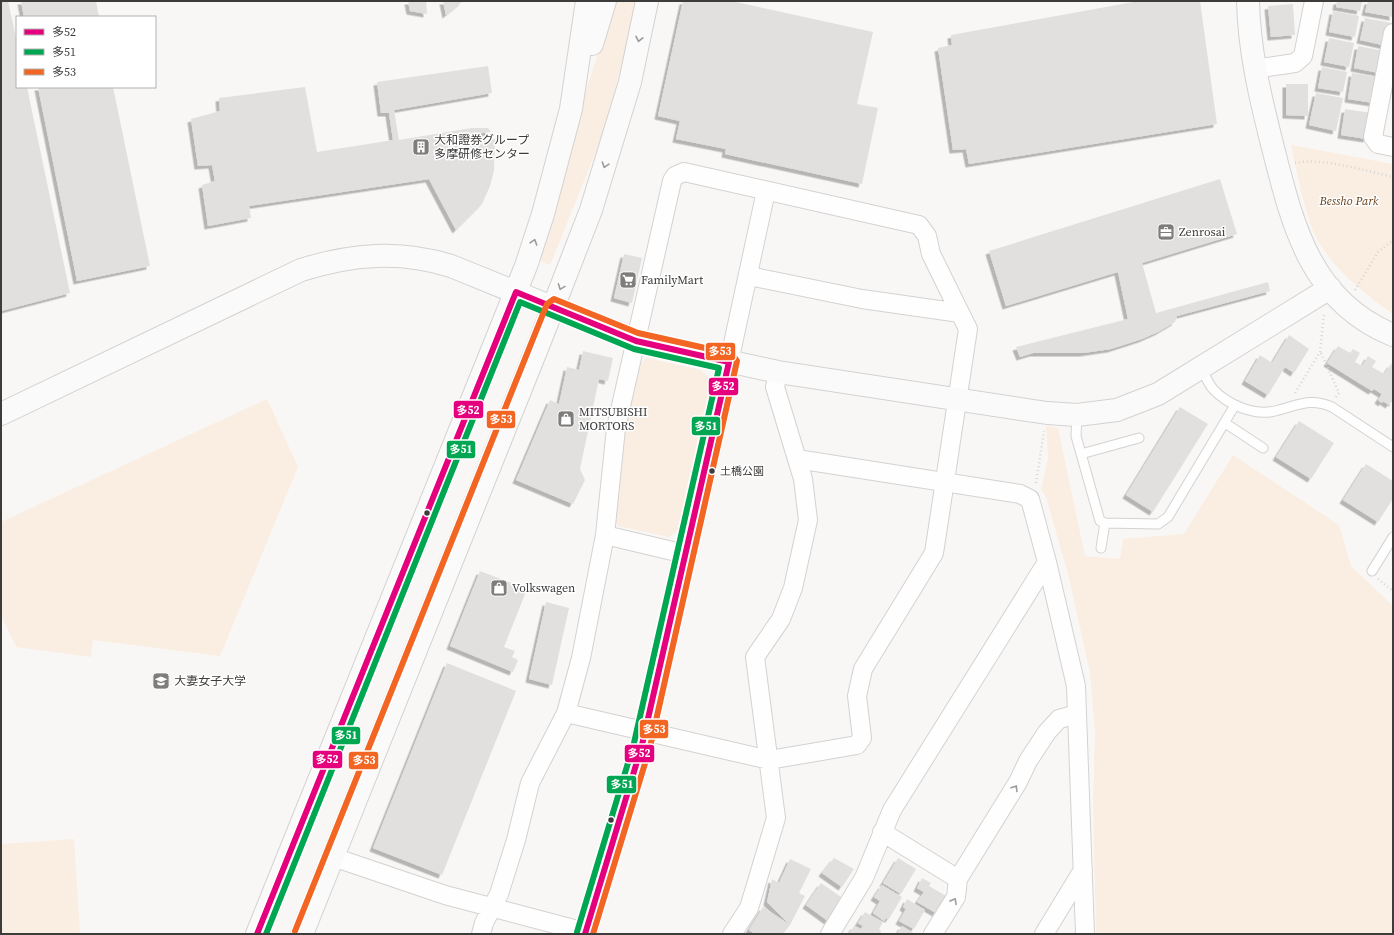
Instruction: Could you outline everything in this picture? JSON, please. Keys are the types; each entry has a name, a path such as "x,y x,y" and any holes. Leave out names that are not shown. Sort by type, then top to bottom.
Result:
{"street":[{"path":"571,110 587,1"},
{"path":"257,934 516,292 543,214 571,110 605,1"},
{"path":"302,934 554,307 591,210 630,82 647,1"},
{"path":"1248,1 1254,69 1289,211 1308,256 1330,288 1351,309 1375,325 1393,334"},
{"path":"1254,69 1295,62 1303,56 1314,1"},
{"path":"1393,33 1373,137 1378,144 1393,147"},
{"path":"481,934 499,894 516,840 530,783 566,712 581,658 605,535 616,428 670,188 675,176 684,172 919,226 927,236 931,254 968,329 934,553 863,668 857,696 862,738 857,745 769,760 566,712"},
{"path":"333,857 445,895 585,933 645,730 749,276 766,191"},
{"path":"1,414 301,270 330,261 384,255 433,260 636,341 778,372 957,400 1048,413 1077,415 1108,412 1128,407 1158,394 1330,288"},
{"path":"749,276 862,299 960,314"},
{"path":"732,934 749,908 776,818 755,657 781,619 793,588 808,520 803,479 775,387 778,372"},
{"path":"797,459 1020,494 1027,497 1031,502 1047,562 1076,686 1086,934"},
{"path":"605,535 685,554"},
{"path":"830,934 864,878 892,810 1047,562"},
{"path":"934,934 956,897 958,879 1018,782 1028,761 1047,732 1059,719 1077,714"},
{"path":"882,832 958,879"},
{"path":"1044,934 1084,870"}],"lane":[{"path":"1201,368 1214,390 1235,405 1252,411 1266,412 1279,410 1299,403 1322,403 1332,407 1393,447"},
{"path":"1077,415 1076,436 1100,521 1105,523 1158,524 1168,518 1235,405"},
{"path":"1225,424 1263,448"},
{"path":"1081,454 1140,438"},
{"path":"1101,548 1105,523"},
{"path":"1372,571 1393,537"}],"path":[{"path":"1292,164 1305,161 1321,162 1393,177"},
{"path":"1352,293 1378,252 1393,240"},
{"path":"1294,394 1320,352 1323,320"},
{"path":"1320,352 1339,393 1335,399"},
{"path":"1027,497 1035,487 1044,430"},
{"path":"1372,571 1370,572 1393,591"}],"green space":[{"path":"615,1 637,1 624,56 601,139 550,265 540,261 559,195 578,115"},
{"name":"Bessho Park","path":"1291,145 1393,164 1393,314 1346,277 1326,254 1318,241 1305,207"},
{"name":"土橋公園","path":"647,358 701,370 711,380 677,531 669,537 618,526 612,517 622,441 638,365"},
{"path":"267,399 298,467 220,656 93,640 91,657 16,647 1,615 1,522"},
{"path":"1046,426 1058,428 1085,556 1120,559 1123,539 1184,534 1233,455 1339,525 1351,566 1393,606 1393,934 1096,934 1093,799 1095,733 1090,673 1069,578 1046,497 1041,490 1048,458"},
{"path":"74,839 80,934 1,934 1,844"}],"building":[{"path":"1,1 8,1 16,37 16,88 27,88 70,293 1,311"},
{"path":"21,1 96,1 99,16 24,16"},
{"path":"408,1 426,1 427,14 410,11"},
{"path":"443,1 463,1 446,15"},
{"path":"683,1 731,1 873,32 857,104 878,108 862,184 725,154 726,149 676,139 680,121 658,116"},
{"path":"1139,1 1200,1 1217,124 969,164 966,149 953,150 938,48 952,45 951,35"},
{"path":"1337,1 1362,1 1360,11 1336,7"},
{"path":"1368,1 1393,1 1393,17 1365,12"},
{"path":"1293,4 1295,35 1271,37 1268,6"},
{"path":"1333,11 1359,16 1355,37 1329,32"},
{"path":"1365,18 1392,23 1387,46 1360,40"},
{"path":"1329,38 1354,43 1349,67 1324,62"},
{"path":"1358,46 1384,51 1379,73 1354,68"},
{"name":"大和證券グループ 多摩研修センター","path":"488,66 492,93 394,110 399,140 472,128 488,128 491,132 475,134 476,142 495,139 494,171 490,186 482,204 456,230 429,179 249,206 251,218 208,226 202,185 215,181 212,165 198,166 191,119 220,111 219,98 305,87 317,152 393,140 389,113 381,113 377,82"},
{"path":"1322,67 1347,72 1343,92 1318,88"},
{"path":"1352,73 1378,77 1374,103 1348,99"},
{"path":"1286,84 1308,84 1308,116 1286,115"},
{"path":"38,88 113,88 150,266 77,281"},
{"path":"1316,93 1343,98 1336,131 1309,125"},
{"path":"1345,109 1372,113 1367,139 1341,135"},
{"path":"1220,179 1237,234 1142,263 1156,313 1268,282 1270,291 1177,316 1175,322 1158,332 1111,349 1083,353 1033,353 1020,357 1016,347 1128,319 1118,272 1006,306 989,251"},
{"path":"624,254 642,258 632,303 614,298"},
{"path":"1289,335 1309,349 1294,373 1285,367 1268,395 1245,381 1260,355 1272,363"},
{"path":"1338,346 1350,353 1353,349 1360,353 1355,362 1362,366 1368,356 1376,361 1372,367 1384,374 1391,364 1393,365 1393,403 1391,402 1389,405 1383,401 1382,403 1378,400 1382,394 1374,389 1372,391 1327,363"},
{"path":"583,351 613,358 608,381 599,379 580,469 585,480 573,504 516,480 550,400 559,404 567,367 579,370"},
{"path":"1180,407 1208,424 1153,512 1126,495"},
{"path":"1299,421 1334,443 1311,479 1276,457"},
{"path":"1366,464 1393,481 1393,499 1378,522 1343,500"},
{"path":"480,571 527,589 504,647 515,651 512,657 518,660 513,672 450,646"},
{"path":"546,602 569,608 552,685 529,679"},
{"path":"447,663 516,691 442,875 373,848"},
{"path":"834,858 854,869 842,887 822,873"},
{"path":"898,858 916,869 901,894 883,883"},
{"path":"790,859 811,869 799,893 805,896 790,925 767,902 772,879 779,883"},
{"path":"922,878 931,883 929,886 946,896 936,913 917,902 924,892 917,888"},
{"path":"821,883 841,897 828,921 806,905"},
{"path":"882,885 902,897 889,919 886,918 884,921 873,913 880,901 874,897"},
{"path":"907,899 925,910 914,929 899,921 906,909 903,907"},
{"path":"763,907 790,925 783,934 755,934 749,930"},
{"path":"865,912 883,922 879,929 881,931 880,934 849,934 854,926 861,929 863,926 858,923"},
{"path":"902,926 915,934 897,934"}],"transit line":[{"name":"多52","path":"257,934 516,292 636,341 729,362 642,745 585,934"},
{"name":"多53","path":"295,931 547,304 554,299 638,333 732,354 737,361 650,747 593,934"},
{"name":"多51","path":"266,934 520,302 634,349 719,368 634,743 577,932"}],"place":[{"name":"大和證券グループ 多摩研修センター","path":"421,147"},
{"name":"Zenrosai","path":"1166,232"},
{"name":"FamilyMart","path":"628,280"},
{"name":"MITSUBISHI MORTORS","path":"566,419"},
{"name":"土橋公園","path":"712,471"},
{"name":"Volkswagen","path":"499,588"},
{"name":"大妻女子大学","path":"161,681"}]}
